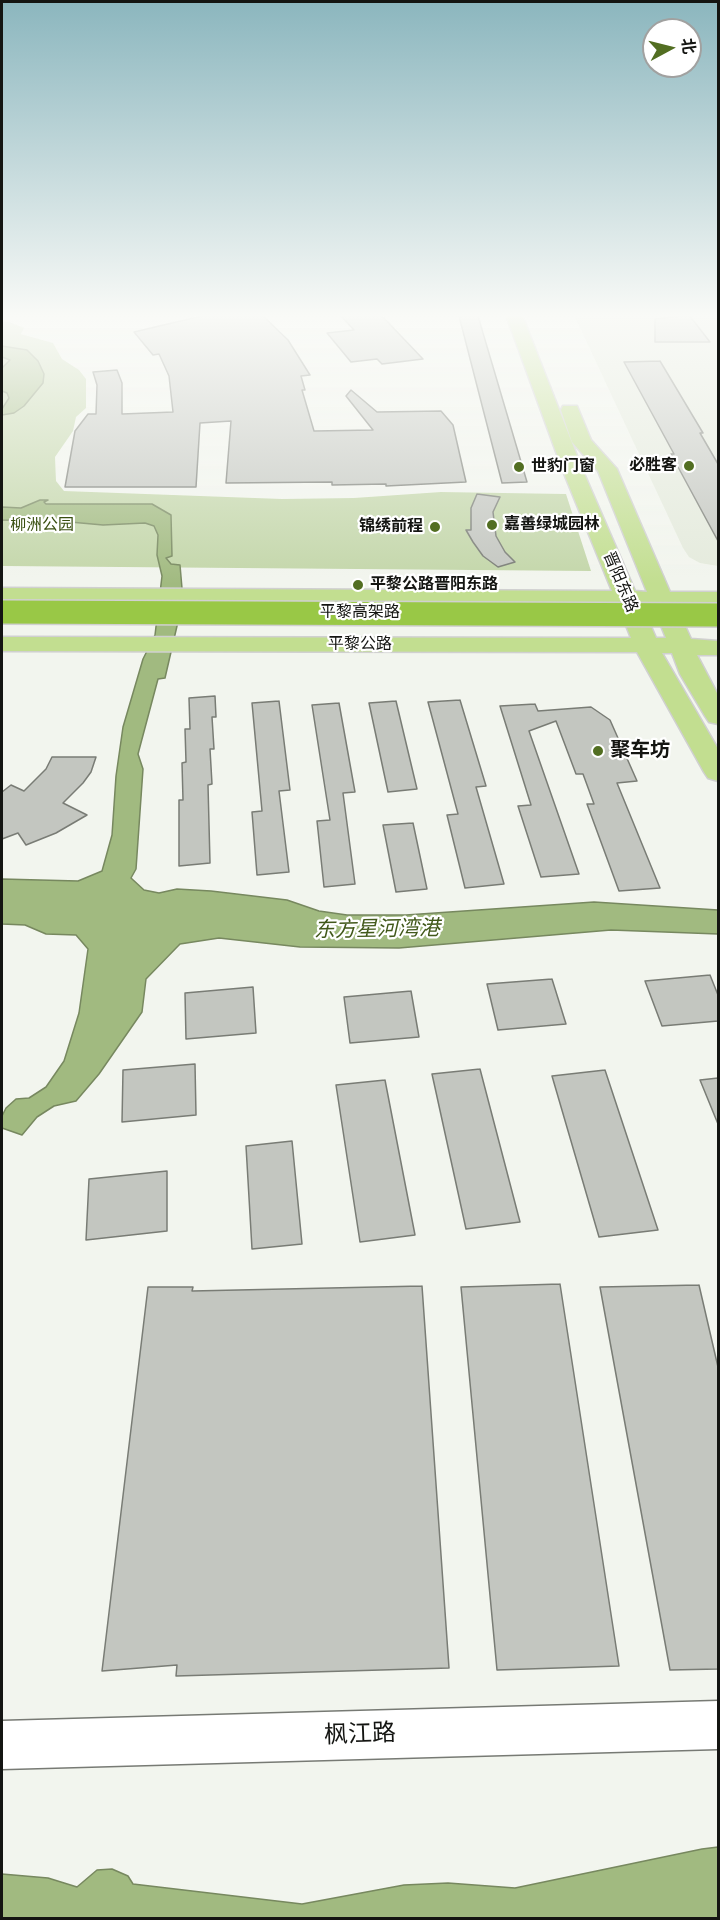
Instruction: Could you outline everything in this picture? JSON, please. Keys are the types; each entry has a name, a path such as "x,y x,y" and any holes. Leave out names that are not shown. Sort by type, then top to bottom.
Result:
{"highway":[{"name":"平黎高架路","path":"2,612 718,615"},
{"name":"平黎高架路","path":"2,628 718,631"}],"main road":[{"name":"晋阳东路","path":"548,405 573,471 647,645 718,772"},
{"name":"晋阳东路","path":"568,405 582,442 607,469 693,674 716,705"},
{"path":"556,597 575,589 598,573 607,552"},
{"path":"644,557 663,573 718,598"},
{"path":"2,596 718,598"},
{"name":"平黎公路","path":"2,644 647,645 718,648"},
{"path":"586,645 625,660 665,680"}],"street":[{"name":"枫江路","path":"2,1745 718,1725"}],"shaded area":[{"path":"616,405 718,405 718,566 700,563 689,557"}],"green space":[{"name":"柳洲公园","path":"2,405 86,405 86,408 76,417 73,431 55,457 56,481 64,491 282,499 354,498 441,492 566,494 591,571 2,566"}],"water":[{"path":"5,405 25,405 14,413 2,415"},
{"name":"东方星河湾港","path":"40,500 48,500 44,502 46,504 152,504 171,515 172,556 166,558 171,564 180,565 183,600 165,678 158,679 138,754 143,769 136,869 131,878 144,890 159,893 177,889 211,891 287,900 319,911 347,915 406,915 594,902 718,910 718,934 611,930 399,948 300,947 219,938 180,944 146,979 142,1012 99,1074 76,1101 54,1106 37,1117 22,1135 2,1128 2,1116 6,1108 16,1099 29,1098 46,1087 64,1061 79,1013 88,949 76,935 46,934 25,925 2,924 2,879 78,881 102,871 112,835 116,776 123,727 143,659 155,635 162,576 157,555 158,535 154,526 145,523 103,525 59,521 2,520 2,507 21,508"},
{"path":"718,1847 718,1918 2,1918 2,1874 48,1878 77,1887 97,1870 112,1869 128,1876 133,1884 302,1904 404,1885 448,1883 515,1888"}],"building":[{"path":"96,405 122,405 122,414 173,412 172,405 306,405 314,431 373,430 353,405 368,405 377,412 441,411 453,425 466,482 386,486 386,484 332,485 332,482 226,483 231,421 200,423 196,487 65,487 75,431 88,414 96,414"},
{"path":"482,405 504,405 527,482 502,483"},
{"path":"647,405 686,405 703,433 700,433 718,464 718,541 671,454 674,454"},
{"path":"477,494 500,497 493,512 496,536 505,552 515,562 498,567 483,556 466,530 471,530 471,508"},
{"path":"215,696 216,717 212,717 214,749 210,749 212,784 208,785 210,863 179,866 179,800 183,800 182,763 186,762 185,729 190,729 189,698"},
{"path":"460,700 486,786 476,787 504,884 465,888 447,815 458,814 428,702"},
{"path":"279,701 290,790 279,791 289,872 257,875 252,812 262,811 252,703"},
{"path":"396,701 417,789 388,792 369,703"},
{"path":"339,703 355,792 343,793 355,884 324,887 317,821 330,820 312,705"},
{"path":"535,704 538,711 591,707 610,720 637,781 617,783 660,888 619,891 587,804 594,804 583,774 576,774 556,721 529,731 579,874 541,877 518,806 531,805 500,706"},
{"path":"52,757 96,757 91,772 63,803 87,815 56,833 26,845 18,833 2,839 2,792 11,785 24,791 46,769"},
{"path":"413,823 427,889 396,892 383,825"},
{"path":"710,975 718,995 718,1021 662,1026 645,981"},
{"path":"552,979 566,1024 498,1030 487,984"},
{"path":"253,987 256,1033 186,1039 185,993"},
{"path":"411,991 419,1037 350,1043 344,997"},
{"path":"195,1064 196,1115 122,1122 123,1070"},
{"path":"480,1069 520,1222 466,1229 432,1074"},
{"path":"605,1070 658,1230 599,1237 552,1076"},
{"path":"718,1078 718,1124 700,1080"},
{"path":"385,1080 415,1235 360,1242 336,1085"},
{"path":"292,1141 302,1244 252,1249 246,1146"},
{"path":"167,1171 167,1231 86,1240 89,1179"},
{"path":"560,1284 619,1666 497,1670 461,1287"},
{"path":"699,1285 718,1367 718,1669 670,1670 600,1287"},
{"path":"422,1286 449,1668 176,1676 177,1665 102,1671 148,1287 193,1287 192,1291"}],"place":[{"name":"必胜客","path":"689,466"},
{"name":"世豹门窗","path":"519,467"},
{"name":"嘉善绿城园林","path":"492,525"},
{"name":"锦绣前程","path":"435,527"},
{"name":"平黎公路晋阳东路","path":"358,585"},
{"name":"聚车坊","path":"598,751"}]}
